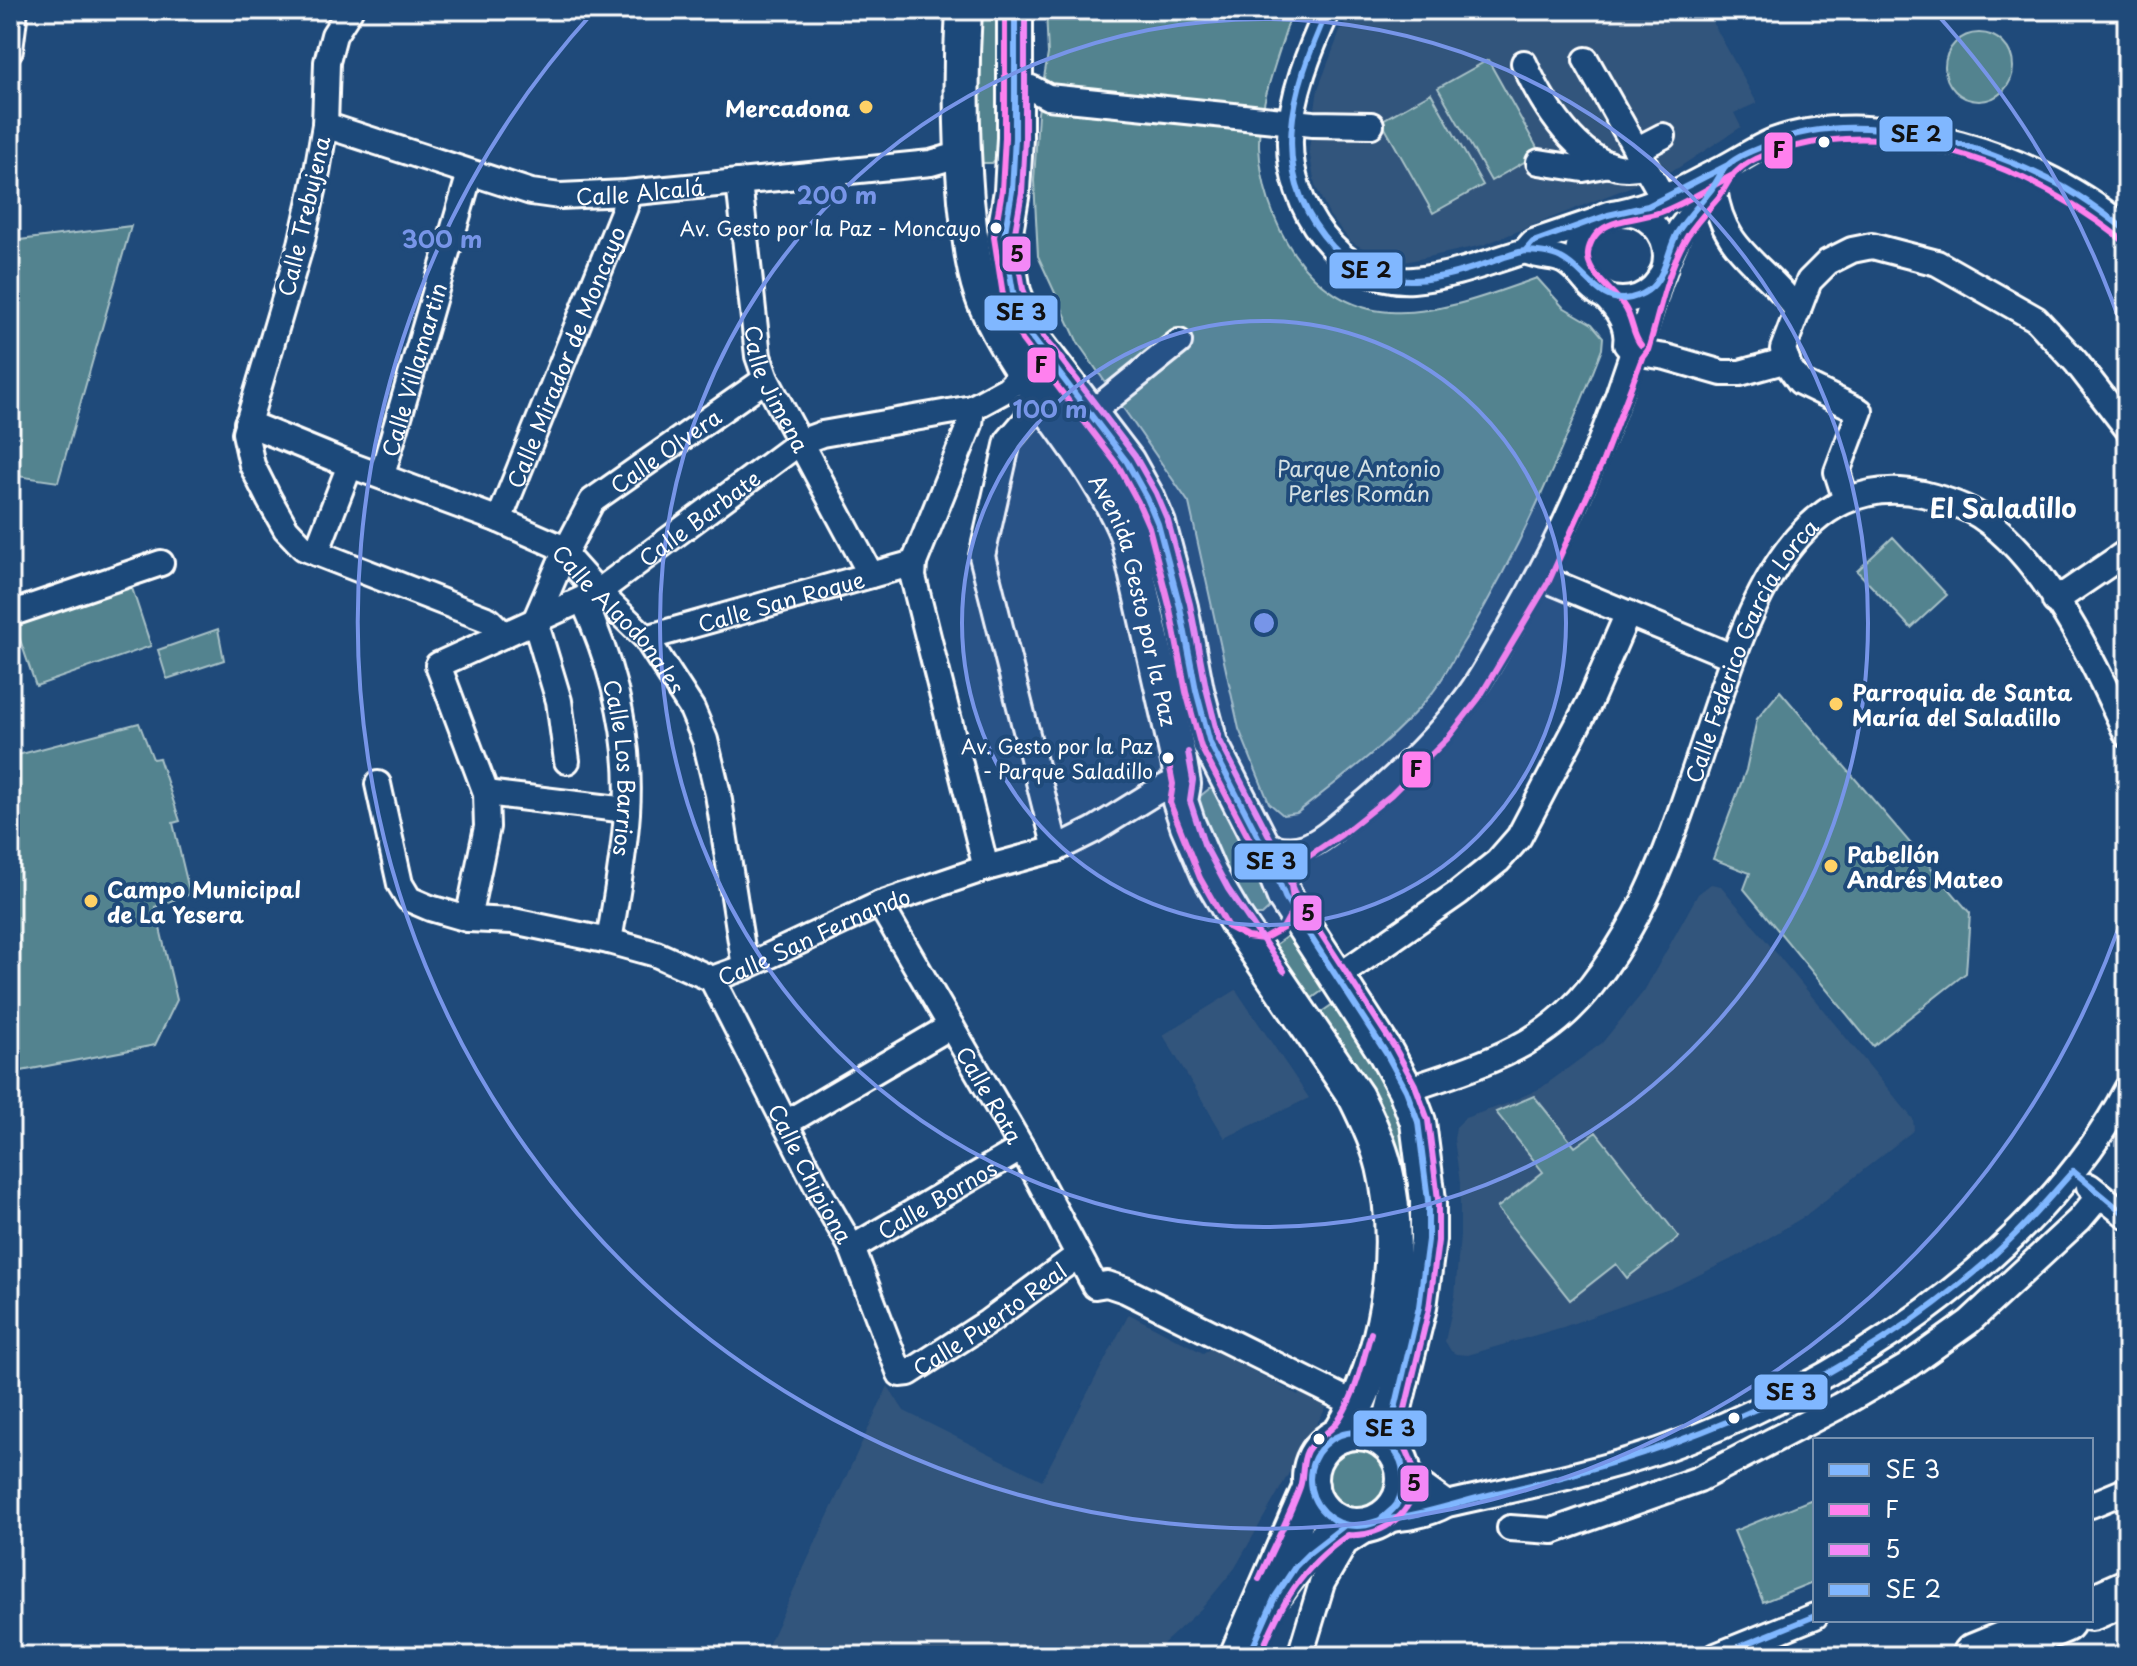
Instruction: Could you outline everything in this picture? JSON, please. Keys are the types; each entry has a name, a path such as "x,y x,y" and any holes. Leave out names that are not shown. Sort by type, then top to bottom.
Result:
{"highway":[{"path":"2093,1607 2127,1592"},
{"path":"1975,1656 2058,1622"}],"main road":[{"name":"Avenida Gesto por la Paz","path":"964,10 962,154 975,270 986,302 1043,400 1097,474 1128,536 1183,784 1180,801 1209,874 1236,920 1356,1097 1370,1125 1383,1165 1391,1224 1390,1283 1384,1327 1367,1383 1340,1435"},
{"name":"Avenida Gesto por la Paz","path":"1015,10 1012,191 1004,238 1013,292 1030,335 1127,462 1158,524 1210,743 1283,890 1386,1053 1406,1090 1418,1122 1428,1200 1428,1240 1419,1307 1392,1416 1398,1460"},
{"path":"962,154 971,169 988,174 1005,167 1013,151"},
{"path":"1183,784 1195,772 1204,769 1213,769 1228,778"},
{"path":"1236,920 1251,928 1268,926 1281,914 1283,890"},
{"path":"1249,1656 1273,1597 1292,1569 1318,1543 1367,1523 1396,1506 1402,1496 1398,1460 1381,1437 1354,1431 1327,1442 1317,1454 1311,1468 1311,1486 1321,1509 1331,1518 1367,1523"},
{"path":"1237,1656 1311,1486"}],"street":[{"path":"10,50 15,10"},
{"name":"Calle Trebujena","path":"247,423 301,244 325,125 327,62 334,35 350,10"},
{"path":"1328,10 1299,84 1290,141 1292,167 1300,196 1314,225 1335,250 1364,271 1410,281 1455,272 1525,251 1533,242 1664,199 1758,147 1790,135 1829,130 1906,132 1975,150 2042,175 2092,203 2127,231"},
{"path":"1586,60 1664,199"},
{"path":"1524,63 1539,96 1559,125 1588,153 1630,170 1663,136"},
{"path":"1031,88 1050,97 1292,122 1371,125"},
{"name":"Calle Alcalá","path":"325,125 531,192 560,196 626,193 931,163 962,154"},
{"path":"1539,162 1583,169 1609,164"},
{"path":"1260,841 1284,852 1298,851 1335,827 1385,787 1440,732 1470,693 1540,577 1593,459 1633,352 1639,346 1663,270 1680,229 1696,205 1714,188 1726,166"},
{"name":"Calle Villamartin","path":"382,475 470,173"},
{"name":"Calle Jimena","path":"739,182 758,356 766,379 871,575"},
{"path":"1714,188 1727,235 1783,291 1798,311"},
{"name":"Calle Mirador de Moncayo","path":"499,520 625,207 626,193"},
{"path":"1630,213 1651,223 1664,242 1663,270 1646,292 1636,297 1614,299 1594,288 1580,270 1579,248 1589,227 1608,216 1630,213"},
{"path":"1846,500 1837,472 1860,411 1800,382 1789,367 1783,349 1809,281 1828,262 1852,250 1872,246 1937,263 2036,319 2076,362 2127,428"},
{"path":"1525,251 1562,258 1615,306 1628,335 1626,344 1633,352 1666,357 1722,373 1740,373 1787,360"},
{"path":"1091,413 1179,342"},
{"name":"Calle Barbate","path":"486,793 438,665 590,596 800,442 822,434 972,408 1007,389 1014,382 1021,363"},
{"name":"Calle Olvera","path":"535,621 564,554 592,501 766,379"},
{"path":"1043,400 1008,441 982,556 1056,849"},
{"path":"972,408 970,424 914,563 913,577 986,868"},
{"path":"247,423 245,433 252,465 286,529 304,548 489,620 504,635"},
{"name":"Calle Algodonales","path":"247,423 556,545 590,596 646,638 692,709 705,740 718,794 745,967"},
{"path":"316,553 350,465"},
{"name":"Calle Federico García Lorca","path":"1406,1090 1505,1056 1549,1029 1590,988 1616,953 1652,885 1753,609 1787,550 1817,518 1846,500 1869,492 1892,490 1938,498 1963,507 1997,529 2027,560 2055,601 2108,692 2127,735"},
{"path":"2055,601 2127,552"},
{"path":"10,614 161,563"},
{"name":"Calle San Roque","path":"646,638 914,563"},
{"path":"1540,577 1733,657"},
{"name":"Calle Los Barrios","path":"590,596 622,723 627,810 624,853 609,941"},
{"path":"1336,978 1458,893 1498,861 1519,837 1589,703 1628,613"},
{"path":"535,621 559,701 567,761"},
{"name":"Calle San Fernando","path":"378,784 400,884 409,899 468,919 513,921 609,941 656,954 712,979 745,967 880,904 986,868 1056,849 1105,824 1167,786 1183,784"},
{"path":"468,919 487,827 486,793 627,810"},
{"path":"1283,890 1298,851"},
{"name":"Calle Rota","path":"880,904 1022,1148 1095,1286 1107,1284 1125,1290 1357,1405"},
{"name":"Calle Chipiona","path":"712,979 822,1196 852,1248 900,1374"},
{"path":"786,1123 951,1026"},
{"path":"1300,1656 1322,1583 1345,1543 1367,1523 1423,1514 1447,1504 1658,1451 1784,1396 1895,1332 1974,1271 2039,1211 2073,1171 2127,1089"},
{"name":"Calle Bornos","path":"852,1248 1022,1148"},
{"path":"2073,1171 2127,1216"},
{"path":"1510,1528 1553,1531 1699,1479 1839,1406 1906,1367 1969,1322 2048,1250 2100,1195"},
{"name":"Calle Puerto Real","path":"900,1374 909,1373 988,1322 1077,1256"},
{"path":"1398,1460 1447,1504"},
{"path":"2093,1504 2127,1490"},
{"path":"1716,1656 1813,1617"}],"shaded area":[{"path":"1352,10 1706,10 1757,103 1734,113 1741,127 1678,168 1483,245 1405,262 1376,256 1350,241 1329,215 1315,185 1309,149 1318,89 1341,29"},
{"path":"1711,884 1721,886 1913,1119 1914,1130 1805,1216 1742,1254 1672,1288 1563,1327 1468,1355 1456,1354 1445,1341 1455,1296 1460,1235 1460,1183 1454,1139 1456,1127 1465,1118 1541,1088 1602,1043 1644,991 1698,894"},
{"path":"1236,990 1309,1098 1225,1138 1163,1035"},
{"path":"1129,1314 1203,1353 1211,1348 1298,1395 1308,1379 1335,1392 1235,1568 1202,1608 1150,1656 763,1656 888,1386 904,1411 1042,1480"}],"green space":[{"path":"974,10 1002,10 998,157 992,163 983,163 975,158"},
{"name":"Parque Antonio Perles Román","path":"1046,10 1292,10 1266,95 1259,146 1269,202 1280,230 1313,277 1335,294 1361,306 1390,312 1446,307 1537,278 1563,307 1592,324 1603,337 1602,349 1541,495 1488,601 1433,692 1386,741 1297,813 1283,815 1269,803 1239,729 1189,503 1078,343 1038,256 1034,181 1038,113 1048,54"},
{"path":"1986,33 2007,48 2013,67 2011,80 2003,91 1986,101 1972,101 1955,91 1947,80 1945,60 1955,43 1966,35"},
{"path":"1488,60 1540,153 1491,181 1438,88"},
{"path":"1431,93 1483,185 1433,213 1381,121"},
{"path":"131,226 58,482 10,475 10,311 20,240"},
{"path":"1893,537 1947,595 1911,628 1857,571"},
{"path":"131,585 151,646 36,686 15,625"},
{"path":"218,629 224,660 167,679 158,650"},
{"name":"Pabellón Andrés Mateo","path":"1780,691 1970,913 1966,973 1873,1046 1744,889 1750,873 1713,859 1746,770 1757,719"},
{"name":"Campo Municipal de La Yesera","path":"139,723 153,759 159,758 180,821 173,823 190,894 155,907 177,1000 155,1045 16,1072 10,1037 10,757"},
{"path":"1209,789 1216,789 1274,904 1262,915 1253,915 1245,908 1197,815 1199,797"},
{"path":"1293,932 1329,986 1308,1001 1271,948"},
{"path":"1339,1000 1405,1110 1417,1240 1377,1425 1364,1421 1408,1215 1403,1170 1387,1130 1317,1015"},
{"path":"1534,1096 1575,1147 1596,1132 1679,1237 1627,1278 1616,1264 1570,1300 1497,1208 1543,1172 1496,1112"},
{"path":"1357,1451 1378,1460 1387,1481 1378,1502 1357,1511 1336,1502 1327,1481 1336,1460"},
{"path":"1813,1499 1813,1582 1763,1602 1734,1531"}],"transit line":[{"name":"F","path":"1005,10 1005,138 1002,190 994,237 1003,295 1022,340 1119,467 1138,502 1149,527 1201,747 1255,850 1271,858 1303,860 1341,835 1391,795 1448,738 1479,698 1549,581 1602,463 1642,358 1648,350 1669,276 1681,248 1695,225 1742,166 1781,150 1840,139 1883,139 1926,145 2010,172 2087,214 2121,239"},
{"path":"1015,10 1015,138 1012,191 1004,238 1013,292 1030,335 1127,462 1147,498 1158,524 1180,607 1210,743 1272,864 1285,897 1386,1053 1406,1090 1418,1122 1428,1200 1428,1240 1419,1307 1390,1430 1392,1447 1401,1459 1405,1485 1396,1506 1380,1520 1360,1526 1345,1525 1295,1567 1275,1597 1249,1656"},
{"name":"5","path":"1025,10 1025,139 1022,192 1014,238 1023,289 1039,330 1135,456 1156,493 1168,521 1190,604 1219,739 1281,859 1294,892 1395,1048 1415,1085 1428,1120 1438,1199 1438,1241 1429,1309 1400,1430 1414,1471 1411,1498 1397,1519 1374,1532 1348,1535 1317,1561 1284,1603 1260,1656"},
{"path":"1328,10 1304,70 1296,101 1292,161 1298,191 1312,219 1333,247 1350,262 1380,276 1402,280 1435,278 1518,252 1534,251 1570,263 1601,292 1620,299 1631,298 1647,291 1657,281 1677,233 1728,164 1771,143 1803,133 1838,128 1911,133 1982,152 2057,183 2127,231"},
{"path":"1497,259 1525,251 1533,242 1608,215 1648,206 1730,164"},
{"name":"F","path":"1641,345 1624,306 1590,264 1588,253 1592,242 1598,232 1607,226 1670,208 1733,175"},
{"name":"5","path":"1188,752 1193,780 1190,801 1204,844 1228,889 1284,971"},
{"name":"F","path":"1168,758 1173,784 1170,803 1200,878 1228,927 1247,937 1263,939 1283,928 1294,908 1291,885 1306,858 1346,831"},
{"path":"1380,1520 1425,1512 1630,1457 1694,1435 1816,1379 1930,1307 1985,1263 2020,1230 2073,1171 2127,1216"},
{"name":"5","path":"1259,1579 1300,1487 1307,1451 1334,1426 1347,1405 1371,1333"},
{"path":"1357,1432 1375,1436 1390,1446 1400,1461 1404,1479 1400,1497 1390,1512 1375,1522 1357,1526 1339,1522 1324,1512 1314,1497 1310,1479 1314,1461 1324,1446 1339,1436 1357,1432"},
{"path":"1716,1656 1813,1617"}],"place":[{"name":"Mercadona","path":"866,107"},
{"name":"Av. Gesto por la Paz - Moncayo","path":"996,228"},
{"name":"Parroquia de Santa María del Saladillo","path":"1836,704"},
{"name":"Av. Gesto por la Paz - Parque Saladillo","path":"1168,758"},
{"name":"Pabellón Andrés Mateo","path":"1831,866"},
{"name":"Campo Municipal de La Yesera","path":"91,901"}],"district":[{"name":"El Saladillo","path":"2003,507"}]}
